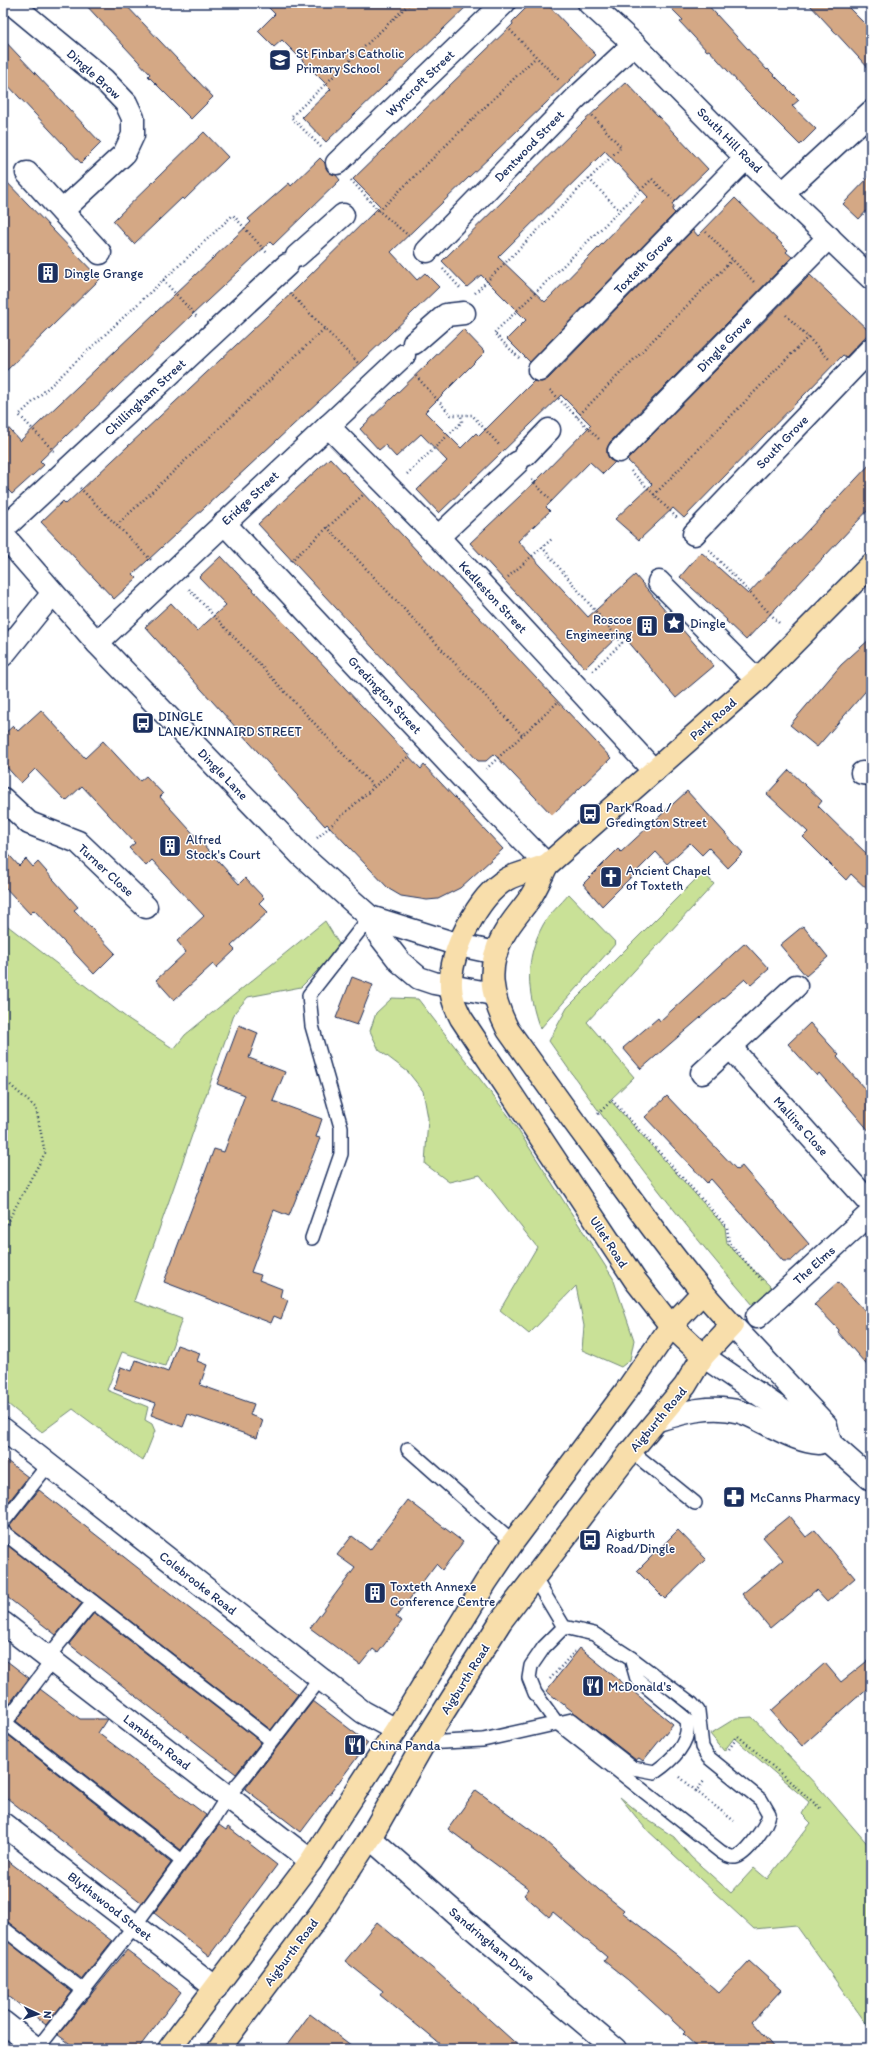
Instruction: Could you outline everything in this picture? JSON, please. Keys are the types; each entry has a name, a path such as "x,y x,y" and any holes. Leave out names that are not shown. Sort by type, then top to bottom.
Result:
{"highway":[{"name":"Park Road","path":"493,994 492,976 496,953 503,936 529,900 547,865 757,680 871,565"},
{"name":"Park Road","path":"451,986 452,964 459,945 470,921 483,902 507,879 547,865"},
{"name":"Ullet Road","path":"451,986 454,1003 461,1018 634,1280 671,1326 703,1356"},
{"path":"493,994 497,1008 508,1030 593,1149 702,1293 732,1326"},
{"path":"170,2049 311,1861 396,1730 486,1582 513,1542 626,1391 671,1326 702,1293"},
{"name":"Aigburth Road","path":"219,2049 316,1918 370,1838 424,1743 502,1621 631,1451 686,1386 703,1356 732,1326"}],"street":[{"name":"Dingle Brow","path":"11,3 104,80 126,103 133,118 133,135 124,154 62,211"},
{"name":"South Hill Road","path":"590,3 634,44 746,158 784,192 871,278"},
{"name":"Wyncroft Street","path":"337,164 499,8"},
{"name":"Dentwood Street","path":"427,251 576,98 634,44"},
{"path":"784,192 871,112"},
{"name":"Toxteth Grove","path":"537,373 746,158"},
{"path":"27,173 100,253"},
{"name":"Chillingham Street","path":"3,529 342,215"},
{"name":"Dingle Grove","path":"617,454 829,237"},
{"name":"Eridge Street","path":"97,643 169,574 376,382 406,352 455,314"},
{"name":"South Grove","path":"694,534 871,349"},
{"name":"Kedleston Street","path":"328,426 438,537 654,771"},
{"path":"438,537 521,459 549,430"},
{"name":"Gredington Street","path":"224,523 427,740 547,865"},
{"name":"Dingle Lane","path":"3,535 97,643 301,855 370,917 379,935 400,962 419,978 493,994"},
{"path":"659,582 757,680"},
{"path":"3,655 53,593"},
{"name":"Turner Close","path":"3,799 29,823 78,842 146,907"},
{"name":"Dingle Lane","path":"370,917 459,945 496,953"},
{"path":"702,1073 796,986"},
{"name":"Mallins Close","path":"730,1047 871,1204"},
{"name":"The Elms","path":"756,1316 871,1213"},
{"path":"658,1420 694,1410 714,1408 727,1409 741,1412 811,1442 830,1443 826,1424 732,1326"},
{"name":"Ullet Road","path":"703,1356 830,1443 871,1479"},
{"name":"Colebrooke Road","path":"3,1429 363,1712 396,1730"},
{"name":"Lambton Road","path":"3,1623 311,1861"},
{"name":"Blythswood Street","path":"3,1824 216,1988"},
{"name":"Sandringham Drive","path":"370,1838 470,1926 615,2049"},
{"path":"3,2022 37,2049"}],"lane":[{"path":"312,1238 341,1154 341,1127 312,1026 310,995 370,917"},
{"path":"408,1450 513,1542"},
{"path":"631,1451 695,1503"},
{"path":"3,1522 48,1465"},
{"path":"3,1532 271,1740"},
{"path":"534,1577 564,1627 594,1634 631,1658 692,1704 698,1711 702,1747 708,1757 761,1800 766,1806 769,1814 768,1821 747,1849 740,1855 730,1857 721,1852 556,1722 534,1693 529,1678 531,1666 544,1647 564,1627"},
{"path":"93,1602 50,1659 5,1727 182,1861"},
{"path":"424,1743 483,1740 556,1722 572,1720 633,1768 655,1772 671,1761 685,1741 689,1729 687,1720 637,1679 631,1658"},
{"path":"37,2049 135,1925 212,1821 227,1797 320,1679"},
{"path":"3,1928 84,1991"}],"path":[{"path":"337,164 291,117 410,3"},
{"path":"499,8 536,57 576,98"},
{"path":"379,211 536,57"},
{"path":"589,179 620,210"},
{"path":"796,641 694,534 654,495 617,454 577,417 537,373 494,333 652,179 846,375"},
{"path":"373,786 169,574 117,525 19,415 233,215 285,267 324,329 376,382"},
{"path":"577,417 732,260"},
{"path":"163,280 212,334"},
{"path":"117,525 324,329"},
{"path":"654,495 808,337"},
{"path":"406,352 451,415 472,415 521,459 552,502"},
{"path":"274,576 327,527 385,484 462,422 461,415"},
{"path":"327,527 522,735"},
{"path":"490,594 553,538"},
{"path":"301,855 330,825 427,740"},
{"path":"3,1083 8,1083 36,1108 45,1153 3,1230"},
{"path":"595,1118 612,1100 727,1227 729,1243 778,1297"},
{"path":"548,1682 577,1648"},
{"path":"696,1791 734,1821"}],"green space":[{"path":"703,872 714,884 587,1022 634,1077 610,1100 725,1227 727,1244 772,1288 753,1305 647,1176 549,1041 567,1008"},
{"path":"569,894 616,943 540,1029 532,1002 530,989 530,964 537,938 543,925"},
{"path":"325,921 339,944 323,965 301,987 248,997 235,1012 134,1301 182,1319 165,1366 122,1352 107,1390 148,1407 145,1420 152,1424 155,1431 143,1461 73,1409 42,1432 3,1400 4,923 127,1018 174,1049 185,1035"},
{"path":"392,998 418,999 511,1119 613,1278 634,1340 630,1360 621,1367 582,1350 584,1326 576,1286 529,1334 500,1310 537,1247 480,1175 449,1182 425,1164 428,1118 423,1091 408,1072 379,1050 370,1031 376,1013"},
{"path":"752,1717 821,1790 871,1848 871,2024 868,2026 796,1925 754,1929 645,1828 620,1797 648,1820 674,1837 691,1857 731,1893 754,1868 767,1879 811,1823 802,1814 809,1802 734,1738 724,1751 710,1734 736,1718"}],"building":[{"path":"84,3 124,3 213,97 191,119 148,76 150,74"},
{"path":"264,3 470,3 326,142 302,117 331,89 282,40 274,47 258,31 275,14"},
{"path":"531,3 546,3 596,55 391,252 417,280 425,273 439,287 363,360 133,574 137,578 114,599 41,522 63,501 66,504 297,288 380,206 353,179 513,24 512,22"},
{"path":"666,3 706,3 767,70 768,69 799,100 792,106 816,129 800,145 746,91 709,50 707,51 680,22 683,20"},
{"path":"808,3 844,3 868,27 871,24 871,71"},
{"path":"3,39 101,143 81,163 3,80"},
{"path":"626,82 708,169 672,204 674,207 672,210 675,213 530,362 507,339 526,320 481,275 467,287 442,261 584,121","holes":["605,151 648,197 545,302 498,257"]},
{"path":"204,132 228,157 184,200 182,198 134,244 113,221"},
{"path":"320,158 325,163 328,171 336,175 340,180 273,245 270,242 192,315 40,461 44,465 12,494 3,485 3,422 20,441 251,222 248,219 289,183 291,186"},
{"path":"871,175 871,206 859,219 843,204"},
{"name":"Dingle Grange","path":"3,178 100,279 3,374"},
{"path":"735,198 788,250 786,252 792,257 610,442 607,448 607,454 610,460 615,462 603,474 590,462 546,507 550,511 518,541 588,617 635,575 714,666 676,698 621,633 585,668 470,543 536,481 591,425 561,395 439,513 417,490 447,461 421,434 396,457 385,445 379,450 360,429 463,329 485,352 425,412 461,448 476,433 479,436 534,381 542,382 548,379 693,230 698,236"},
{"path":"810,275 870,332 846,357 843,355 684,518 673,508 639,540 615,519 652,484 627,460"},
{"path":"330,458 611,758 552,815 494,754 486,761 478,761 258,524"},
{"path":"871,463 871,507 746,640 726,621 727,620 680,577 701,552 748,594"},
{"path":"221,556 421,769 424,765 503,849 460,888 438,899 427,900 401,896 389,889 327,824 325,826 145,627 171,603 197,631 226,605 199,577"},
{"path":"871,638 871,685 817,747 790,725 841,665"},
{"name":"Alfred Stock's Court","path":"41,710 85,758 103,741 140,781 146,776 163,794 160,797 239,884 245,878 264,898 259,903 268,912 231,946 235,950 216,968 213,964 174,1000 156,980 186,952 177,941 204,916 152,860 146,866 129,848 135,843 82,786 66,801 35,769 21,783 3,763 3,735 13,726 18,731"},
{"path":"789,770 822,801 818,806 871,858 871,893 851,874 846,880 803,837 808,832 767,794"},
{"path":"687,791 743,853 728,868 709,848 702,855 690,843 667,864 656,852 602,906 583,884 618,849 621,852"},
{"path":"3,848 19,866 26,859 33,867 38,862 78,907 74,910 115,953 94,974 34,910 30,914 3,885"},
{"path":"803,926 828,957 806,976 780,945"},
{"path":"745,943 769,969 751,985 745,979 641,1069 623,1048 658,1018 660,1021"},
{"path":"352,977 373,985 357,1025 336,1018"},
{"path":"810,1023 839,1055 837,1057 871,1096 871,1133 819,1073 817,1076 788,1044"},
{"path":"239,1025 258,1033 249,1058 285,1072 273,1101 322,1119 316,1137 320,1138 289,1216 274,1210 251,1272 261,1275 259,1280 282,1289 280,1297 288,1300 281,1319 274,1316 271,1323 164,1282 214,1149 224,1152 245,1095 217,1084"},
{"path":"667,1096 737,1170 742,1166 809,1244 791,1261 783,1261 711,1179 707,1183 645,1117"},
{"path":"838,1282 871,1317 871,1370 838,1332 839,1330 814,1304"},
{"path":"177,1345 200,1353 197,1361 207,1365 200,1385 254,1404 250,1415 263,1420 257,1438 188,1414 183,1427 151,1415 156,1403 114,1389 121,1367 132,1371 136,1360 168,1372"},
{"path":"3,1458 28,1477 3,1509"},
{"path":"39,1490 298,1694 271,1730 9,1527"},
{"name":"Toxteth Annexe Conference Centre","path":"408,1500 463,1542 442,1570 436,1564 396,1617 402,1621 378,1653 373,1649 360,1665 310,1628 355,1568 337,1555 352,1536 370,1550"},
{"path":"789,1516 806,1537 815,1530 855,1578 827,1602 816,1590 770,1628 742,1594 783,1560 763,1537"},
{"path":"678,1530 706,1559 665,1599 637,1571"},
{"path":"3,1542 82,1603 56,1635 3,1594"},
{"path":"94,1613 261,1742 236,1774 69,1644"},
{"path":"580,1648 673,1724 643,1761 639,1758 636,1760 546,1691"},
{"path":"3,1658 29,1678 3,1712"},
{"path":"871,1658 871,1685 802,1746 771,1711 825,1663 841,1682"},
{"path":"40,1689 80,1719 107,1719 98,1733 206,1815 181,1850 16,1721"},
{"path":"313,1701 368,1743 301,1832 245,1789"},
{"path":"3,1731 171,1863 142,1903 3,1795"},
{"path":"476,1790 543,1839 599,1890 624,1910 622,1912 677,1955 719,1993 749,1961 781,1990 752,2022 775,2049 699,2049 683,2034 685,2032 628,1980 604,1961 607,1957 553,1912 549,1917 524,1895 529,1889 448,1829"},
{"path":"219,1825 226,1830 228,1827 277,1865 209,1956 154,1913"},
{"path":"3,1857 112,1941 82,1979 8,1922 3,1920"},
{"path":"377,1922 438,1973 522,2049 446,2049 380,1995 383,1991 345,1961"},
{"path":"3,1938 72,1992 46,2025 3,1992"},
{"path":"127,1950 181,1992 138,2049 77,2049 58,2035"},
{"path":"310,2014 356,2049 284,2049"}],"place":[{"name":"St Finbar's Catholic Primary School","path":"280,60"},
{"name":"Dingle Grange","path":"48,273"},
{"name":"Dingle","path":"674,623"},
{"name":"Roscoe Engineering","path":"647,626"},
{"name":"DINGLE LANE/KINNAIRD STREET","path":"143,723"},
{"name":"Park Road / Gredington Street","path":"590,814"},
{"name":"Alfred Stock's Court","path":"170,846"},
{"name":"Ancient Chapel of Toxteth","path":"611,877"},
{"name":"McCanns Pharmacy","path":"734,1497"},
{"name":"Aigburth Road/Dingle","path":"590,1540"},
{"name":"Toxteth Annexe Conference Centre","path":"375,1593"},
{"name":"McDonald's","path":"593,1686"},
{"name":"China Panda","path":"355,1745"}]}
